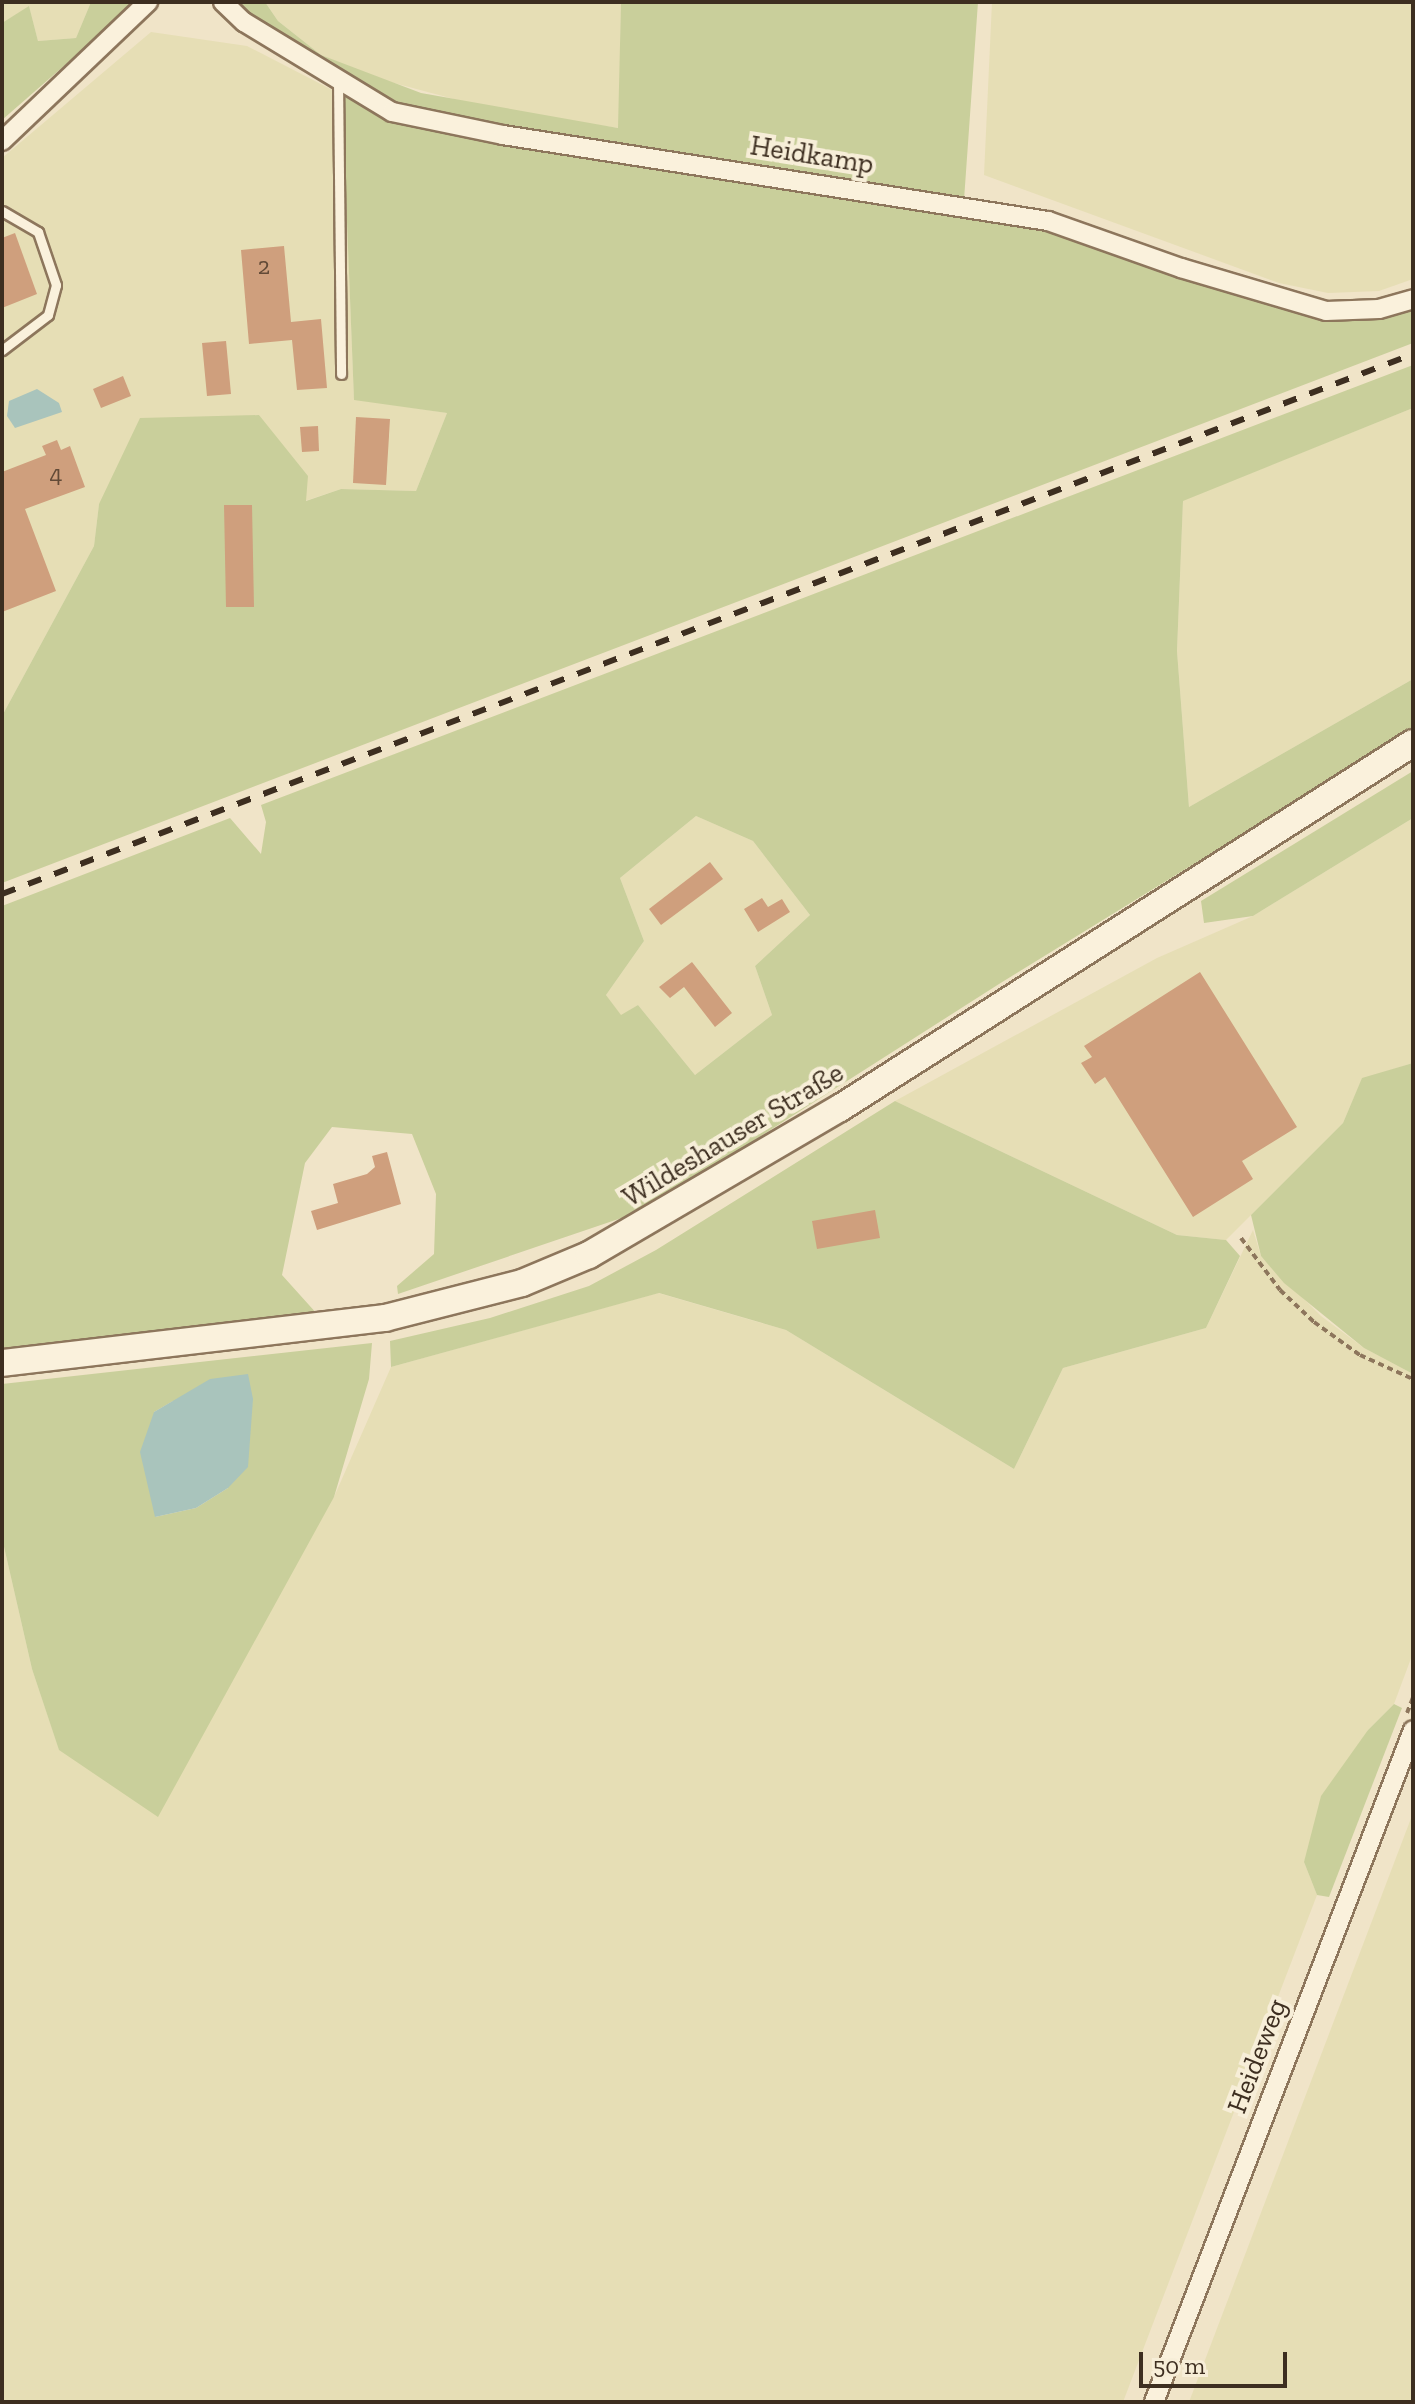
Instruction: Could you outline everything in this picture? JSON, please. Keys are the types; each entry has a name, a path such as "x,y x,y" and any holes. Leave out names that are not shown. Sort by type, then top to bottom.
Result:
{"main road":[{"name":"Wildeshauser Straße","path":"2,1363 385,1318 522,1283 589,1255 840,1108 1413,743"}],"street":[{"path":"2,141 148,2"},
{"name":"Heidkamp","path":"223,2 244,22 392,112 503,135 1074,227 1181,268 1326,311 1379,309 1413,299"},
{"name":"Heideweg","path":"1154,2402 1413,1730"}],"lane":[{"path":"338,80 341,374"},
{"path":"2,211 38,232 56,285 48,315 2,350"}],"path":[{"path":"1241,1238 1280,1290 1314,1322 1360,1355 1413,1379"}],"shaded area":[{"path":"2,2 91,2 76,38 38,41 29,7 2,23"},
{"path":"265,2 621,2 619,128 495,110 379,79 321,55 278,21"},
{"path":"992,2 1413,2 1413,279 1379,291 1328,293 1279,283 984,175"},
{"path":"151,32 247,46 342,95 354,399 447,413 416,491 341,489 305,501 259,415 202,419 99,504 94,546 2,716 2,158"},
{"path":"1413,408 1413,679 1189,807 1177,651 1183,500"},
{"path":"696,816 753,841 810,915 755,966 772,1015 695,1075 638,1005 621,1016 606,995 644,941 620,878"},
{"path":"1413,818 1413,1063 1362,1079 1343,1123 1226,1240 1177,1235 895,1101 1157,958 1253,916"},
{"path":"1253,1230 1261,1256 1321,1316 1364,1348 1413,1374 1413,1653 1394,1704 1368,1730 1304,1862 1317,1895 1123,2402 2,2402 2,1538 32,1669 59,1749 334,1497 391,1367 658,1293 786,1330 1014,1469 1063,1368 1206,1328"},
{"path":"1413,1813 1413,2402 1189,2402"}],"green space":[{"path":"91,2 137,2 2,120 2,23 29,6 38,41 76,38"},
{"path":"234,2 265,2 278,21 321,55 421,93 618,128 621,2 978,2 964,200 505,131 392,106 246,15"},
{"path":"342,95 391,118 1049,228 1277,306 1327,316 1413,304 1413,343 2,883 2,716 94,546 99,504 140,418 259,415 308,476 306,501 341,489 416,491 447,413 354,400"},
{"path":"1413,365 1413,408 1183,501 1177,651 1189,807 1413,679 1413,729 999,984 645,1210 398,1294 397,1286 434,1254 436,1194 412,1134 332,1127 305,1163 282,1275 318,1315 2,1351 2,906 230,818 261,854 266,822 261,805","holes":["696,816 753,841 810,915 755,966 772,1015 695,1075 638,1005 621,1015 606,995 644,941 620,878"]},
{"path":"1413,771 1413,818 1253,916 1204,923 1201,901"},
{"path":"1413,1063 1413,1374 1364,1348 1284,1283 1261,1256 1251,1215 1343,1123 1362,1078"},
{"path":"895,1101 1177,1235 1226,1240 1240,1256 1206,1328 1063,1368 1014,1469 786,1330 659,1293 391,1367 390,1341 490,1318 589,1286 656,1250"},
{"path":"372,1343 369,1379 334,1497 158,1817 59,1750 32,1669 2,1538 2,1384","holes":["173,1401 228,1488 196,1508 155,1517 154,1412"]},
{"path":"1394,1704 1402,1708 1329,1897 1317,1895 1304,1862 1321,1796 1368,1730"}],"water":[{"path":"37,389 59,403 62,412 15,428 7,416 9,401"},
{"path":"248,1374 253,1399 248,1467 228,1488 196,1508 155,1517 140,1452 154,1412 210,1379"}],"building":[{"path":"15,233 37,294 2,308 2,238"},
{"path":"284,246 291,322 321,319 327,388 297,390 292,340 249,344 241,250"},
{"path":"226,341 231,394 207,396 202,343"},
{"path":"123,376 131,396 101,408 93,389"},
{"path":"356,417 390,419 386,485 353,483"},
{"path":"318,426 319,451 302,452 300,427"},
{"path":"57,440 61,450 70,446 85,487 25,509 56,591 2,612 2,472 46,455 42,446"},
{"path":"224,505 252,505 254,607 226,607"},
{"path":"710,862 723,879 661,925 649,909"},
{"path":"762,898 768,907 782,899 790,912 758,932 744,909"},
{"path":"692,962 732,1013 715,1027 684,987 670,998 659,987"},
{"path":"1200,972 1297,1127 1242,1161 1253,1179 1193,1217 1105,1077 1095,1084 1081,1063 1092,1057 1084,1046"},
{"path":"387,1152 401,1204 317,1230 311,1211 338,1203 333,1184 367,1174 375,1167 372,1156"},
{"path":"875,1210 880,1238 817,1249 812,1221"}],"railway":[{"path":"2,894 1413,354"}]}
